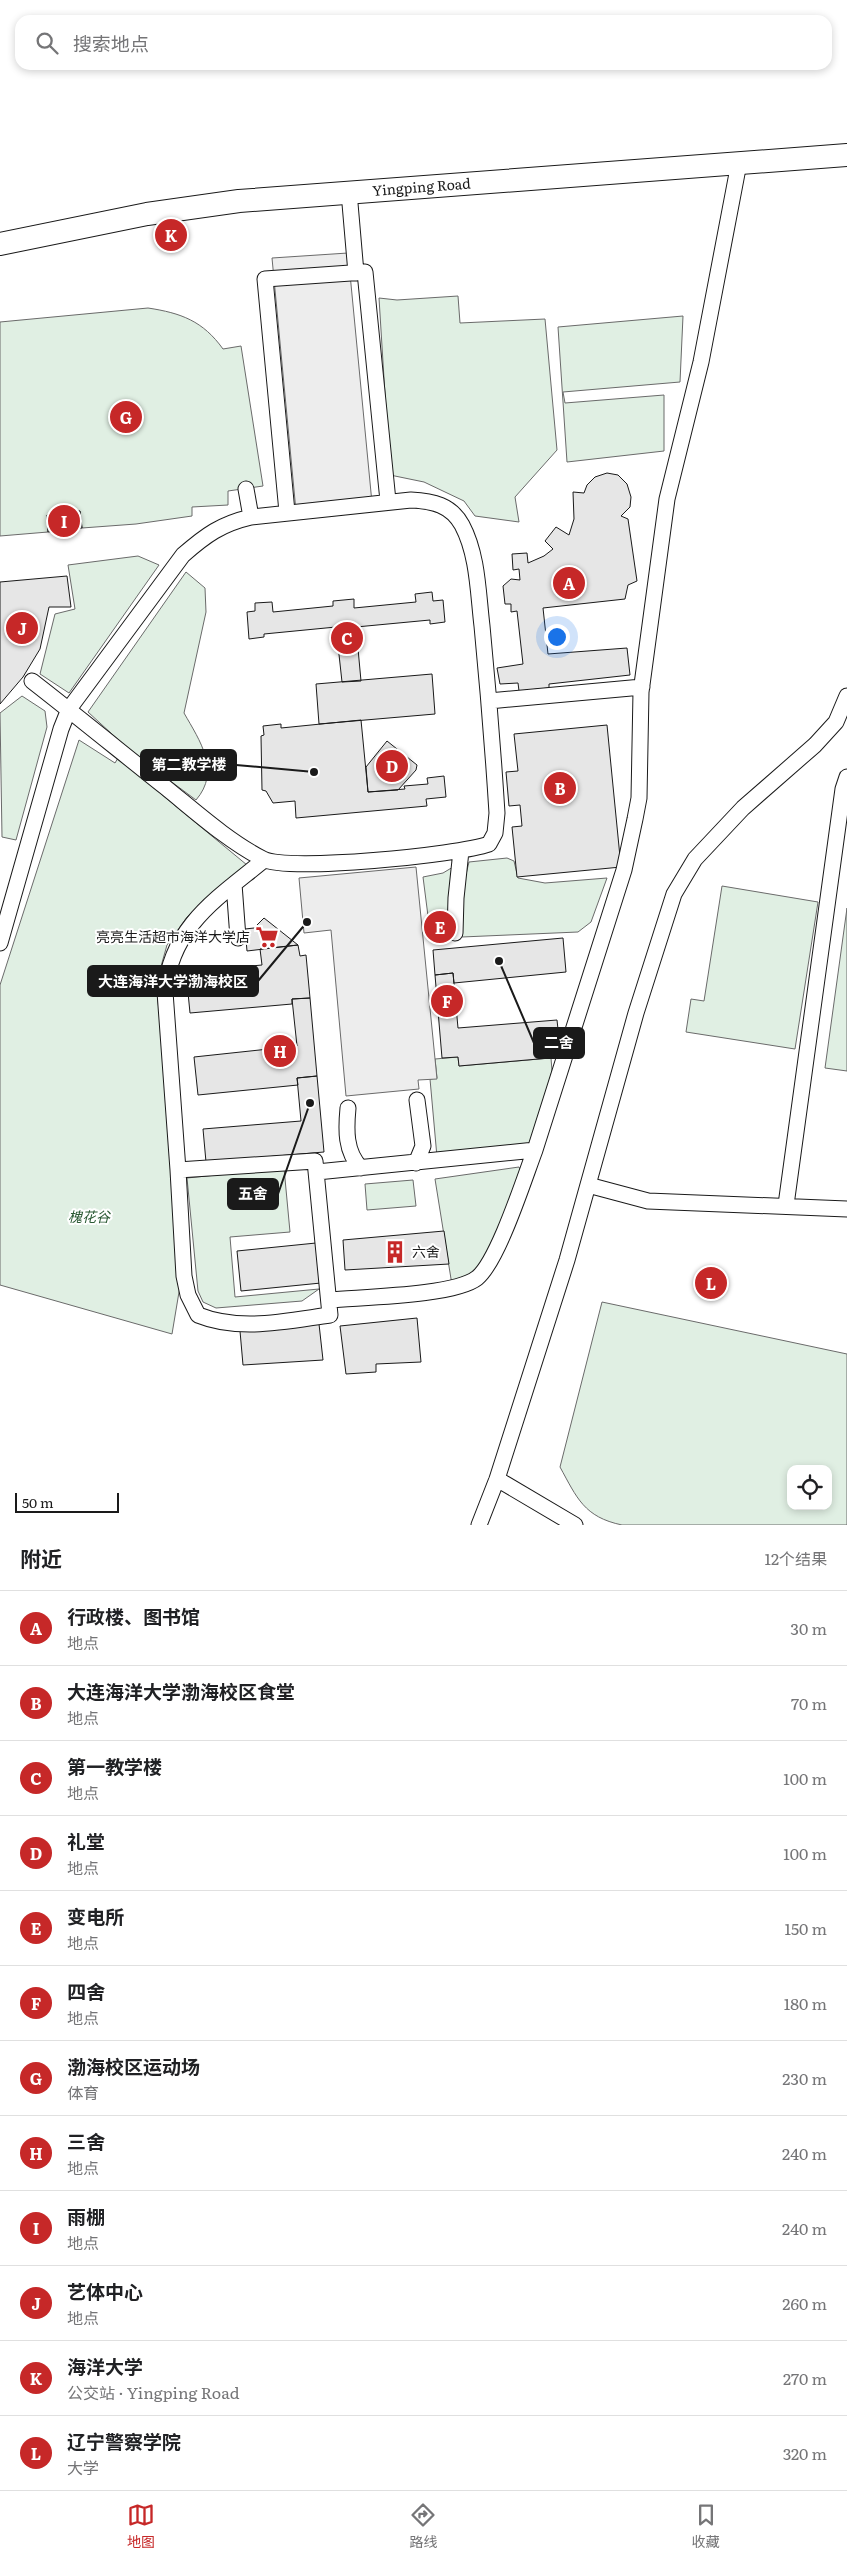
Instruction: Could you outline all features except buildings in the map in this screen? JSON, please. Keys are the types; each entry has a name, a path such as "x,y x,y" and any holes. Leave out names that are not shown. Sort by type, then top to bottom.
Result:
{"highway":[{"name":"Yingping Road","path":"0,244 191,206 349,192 847,155"}],"street":[{"path":"330,1300 443,1290 476,1278 492,1259 535,1150 624,870 639,798 642,687 667,499 701,362 739,163"},
{"path":"349,192 356,273"},
{"path":"287,512 265,279 365,272 388,501"},
{"path":"246,489 251,517"},
{"path":"0,943 61,729 69,709 183,555 207,534 230,522 251,517 388,501 428,500 444,505 462,525 472,552 489,701 497,813 495,833 489,844 461,851 317,864 264,860 206,821 69,709 32,681"},
{"path":"489,701 642,687"},
{"path":"479,1525 497,1479 567,1260 636,1013 674,894 695,858 743,808 816,745 836,722 847,696"},
{"path":"786,1205 843,789 847,777"},
{"path":"455,933 456,898 461,851"},
{"path":"178,1170 315,1161 330,1315 284,1322 217,1323 198,1315 188,1295 184,1276 165,992 167,972 180,938 200,915 264,860"},
{"path":"234,884 238,938"},
{"path":"416,1163 423,1146 417,1100"},
{"path":"348,1108 350,1151 354,1161 361,1168"},
{"path":"317,1172 535,1150"},
{"path":"588,1185 648,1201 786,1205 847,1209"},
{"path":"497,1479 575,1525"}],"green space":[{"path":"458,296 460,323 545,319 557,450 515,497 519,522 475,516 464,501 424,482 390,475 379,298 397,300"},
{"path":"148,308 171,313 190,320 207,331 223,349 241,346 263,486 228,491 228,505 192,507 192,516 136,524 82,528 80,511 47,515 48,532 0,536 0,322"},
{"path":"683,316 680,382 563,392 565,403 664,395 664,451 567,462 558,327"},
{"path":"138,556 159,565 69,693 40,674 55,614 75,609 68,565"},
{"name":"槐花谷","path":"186,572 205,588 206,612 184,713 196,734 205,756 207,778 196,800 165,777 161,794 247,865 215,890 187,917 167,945 156,984 167,1080 180,1286 172,1334 0,1285 0,985 79,740 115,763 125,746 88,712"},
{"path":"22,696 45,711 47,727 16,840 2,837 0,713"},
{"path":"507,858 514,861 518,878 545,883 607,878 591,922 578,932 462,937 459,903 469,862"},
{"path":"453,867 451,913 428,916 423,877 443,873"},
{"path":"722,886 818,902 795,1049 686,1032 691,999 704,1001"},
{"path":"847,908 847,1071 825,1068"},
{"path":"458,1057 459,1066 551,1058 552,1071 534,1140 523,1146 437,1157 430,1079 437,1078 435,1059"},
{"path":"519,1167 521,1172 491,1252 476,1272 452,1285 435,1179"},
{"path":"284,1168 290,1232 230,1237 235,1297 319,1289 302,1301 216,1308 203,1302 198,1291 187,1178"},
{"path":"413,1180 416,1206 367,1210 365,1184"},
{"path":"602,1302 847,1354 847,1525 622,1525 599,1517 590,1511 583,1505 560,1467"}],"shaded area":[{"path":"348,253 372,503 296,511 272,258"},
{"path":"416,867 437,1079 418,1080 419,1089 346,1096 331,930 304,933 299,878"}],"place":[{"name":"海洋大学","path":"171,235"},
{"name":"渤海校区运动场","path":"126,417"},
{"name":"雨棚","path":"64,521"},
{"name":"行政楼、图书馆","path":"569,583"},
{"name":"艺体中心","path":"22,628"},
{"name":"第一教学楼","path":"347,638"},
{"name":"礼堂","path":"392,766"},
{"name":"第二教学楼","path":"314,772"},
{"name":"大连海洋大学渤海校区食堂","path":"560,788"},
{"name":"大连海洋大学渤海校区","path":"307,922"},
{"name":"变电所","path":"440,927"},
{"name":"亮亮生活超市海洋大学店","path":"267,937"},
{"name":"二舍","path":"499,961"},
{"name":"四舍","path":"447,1001"},
{"name":"三舍","path":"280,1051"},
{"name":"五舍","path":"310,1103"},
{"name":"六舍","path":"395,1252"},
{"name":"辽宁警察学院","path":"711,1283"}]}
